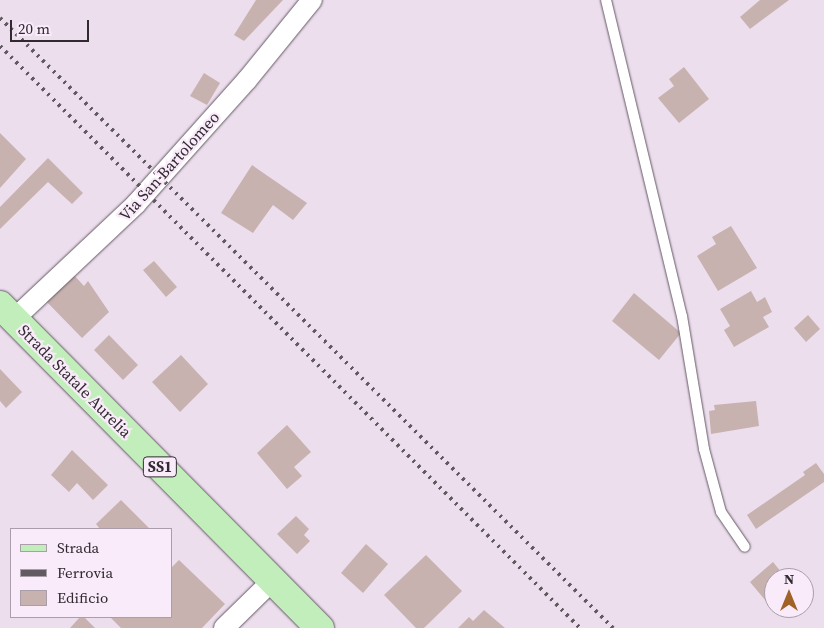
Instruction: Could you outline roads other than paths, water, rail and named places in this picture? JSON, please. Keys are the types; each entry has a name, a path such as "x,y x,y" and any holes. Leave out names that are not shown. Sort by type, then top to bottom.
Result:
{"main road":[{"name":"Strada Statale Aurelia","path":"7,312 320,628"}],"street":[{"name":"Via San Bartolomeo","path":"7,312 136,204 248,80 312,0"},
{"path":"224,628 272,581"}],"lane":[{"path":"606,0 682,316 704,450 721,512 745,547"}],"railway":[{"path":"0,18 613,628"},
{"path":"0,46 580,628"}]}
